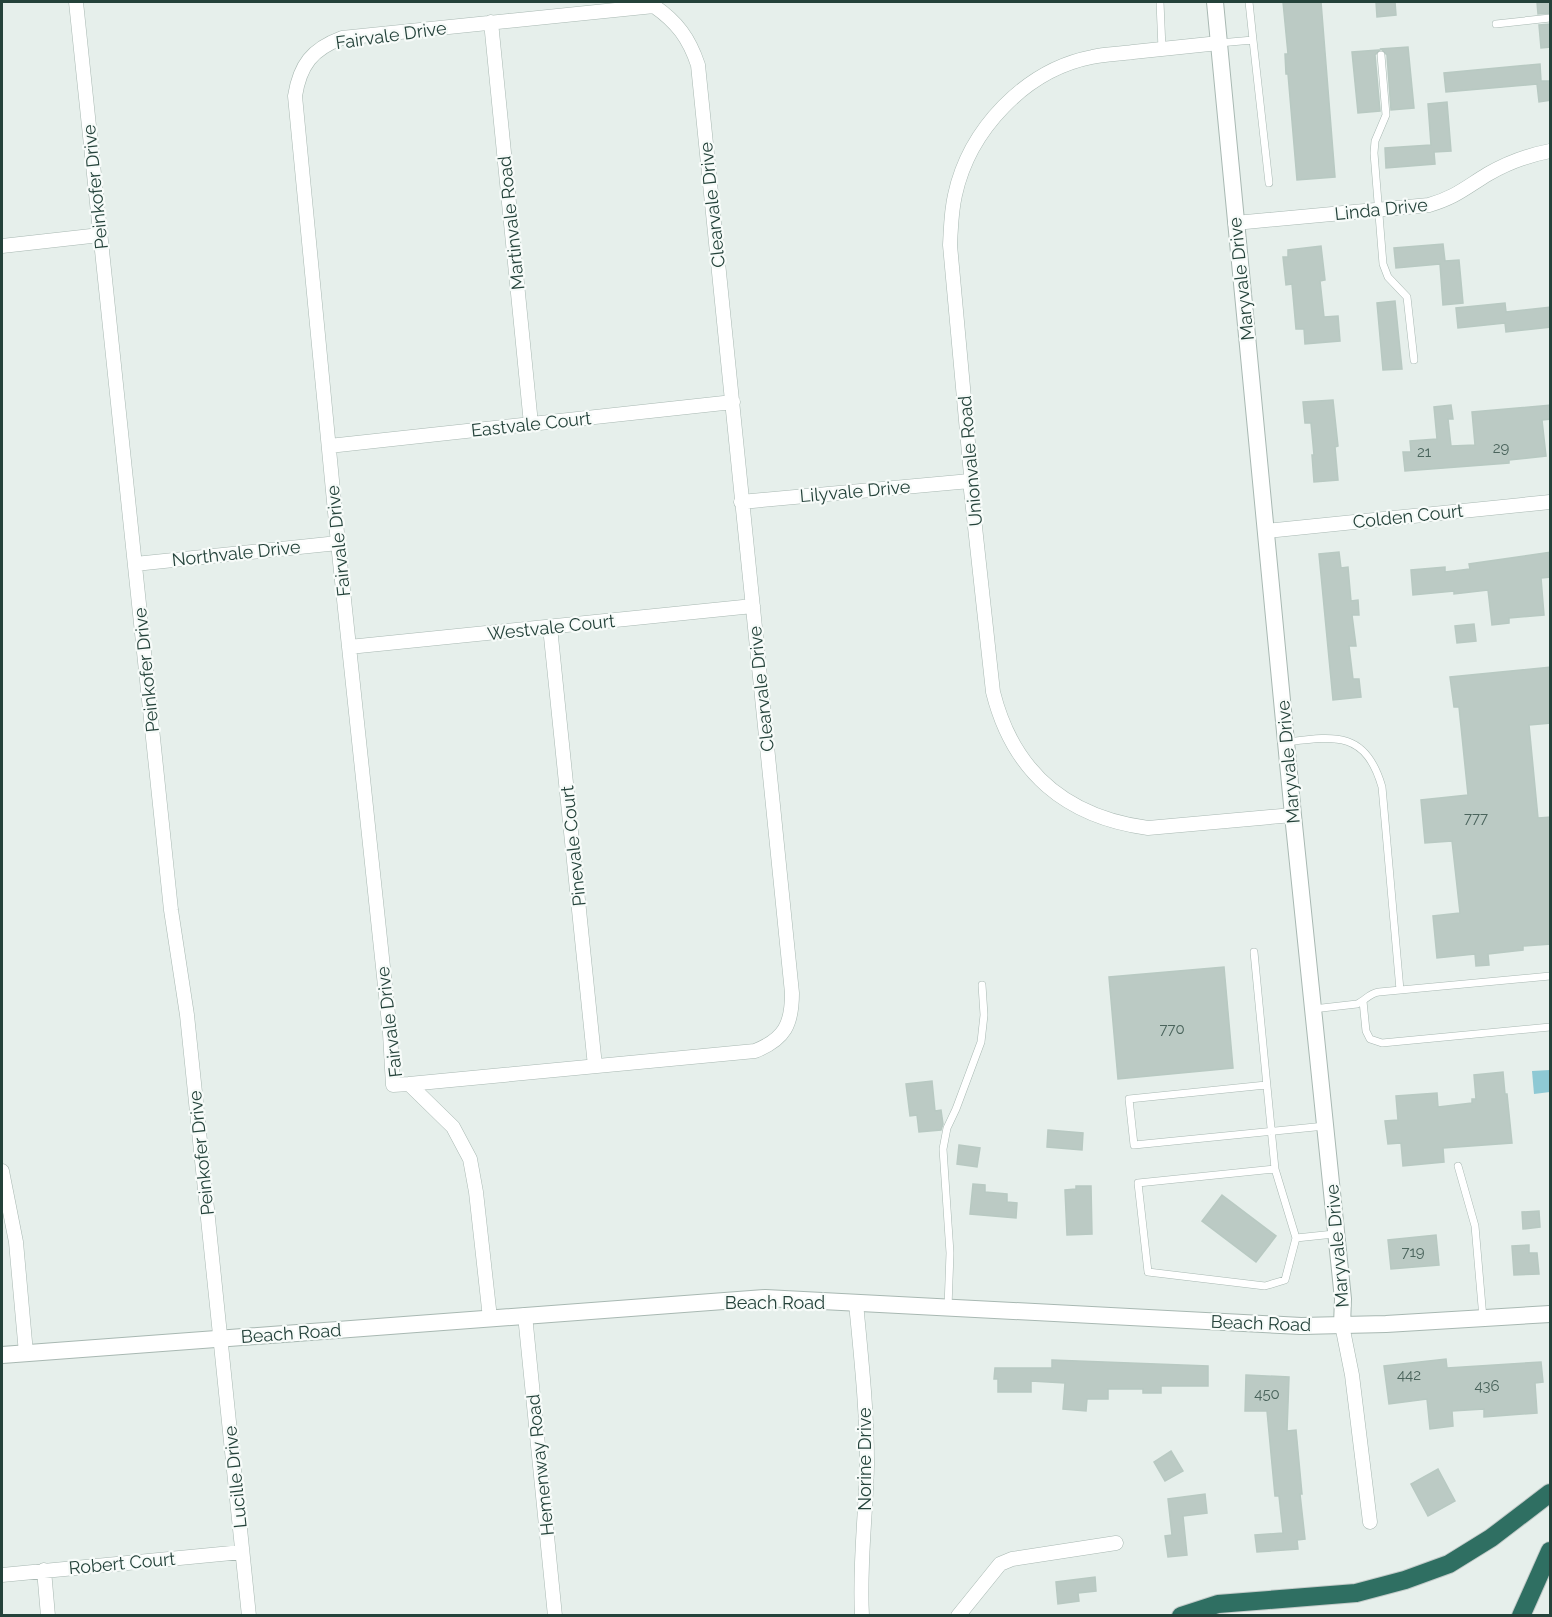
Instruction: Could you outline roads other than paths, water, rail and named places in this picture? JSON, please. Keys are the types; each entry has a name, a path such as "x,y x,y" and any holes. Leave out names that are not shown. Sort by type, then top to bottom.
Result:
{"highway":[{"path":"1181,1616 1218,1604 1356,1593 1405,1580 1449,1564 1491,1538 1551,1493"},
{"path":"1521,1616 1551,1551"}],"street":[{"name":"Peinkofer Drive","path":"76,2 171,910 187,1015 220,1338"},
{"name":"Maryvale Drive","path":"1215,2 1293,816 1337,1233 1343,1299 1342,1324 1352,1375 1370,1522"},
{"name":"Fairvale Drive","path":"490,1318 476,1192 470,1159 453,1127 409,1084 393,1085 390,1033 338,543 296,107 298,79 304,65 316,52 328,43 342,38 635,5"},
{"name":"Clearvale Drive","path":"409,1084 755,1051 775,1040 786,1028 791,1018 792,993 698,65 692,47 671,18 654,6 635,5"},
{"name":"Martinvale Road","path":"491,22 531,424"},
{"name":"Unionvale Road","path":"1219,43 1091,57 1067,64 1023,89 1004,106 978,140 962,170 952,211 950,245 970,481 993,692 997,709 1009,737 1038,780 1080,809 1138,827 1293,816"},
{"name":"Linda Drive","path":"1235,223 1429,206 1448,200 1487,175 1511,163 1551,151"},
{"path":"2,246 100,236"},
{"name":"Eastvale Court","path":"329,446 732,402"},
{"name":"Lilyvale Drive","path":"741,502 970,481"},
{"name":"Colden Court","path":"1266,531 1551,502"},
{"name":"Northvale Drive","path":"135,564 338,543"},
{"name":"Westvale Court","path":"349,647 753,606"},
{"name":"Pinevale Court","path":"550,627 595,1066"},
{"path":"2,1171 16,1242 26,1353"},
{"name":"Beach Road","path":"2,1355 765,1298 1301,1326 1551,1314"},
{"name":"Norine Drive","path":"856,1303 867,1466 861,1551 862,1616"},
{"name":"Hemenway Road","path":"525,1315 555,1616"},
{"name":"Lucille Drive","path":"220,1338 249,1616"},
{"path":"958,1616 1000,1564 1012,1559 1116,1543"},
{"name":"Robert Court","path":"2,1575 242,1552"},
{"path":"44,1570 48,1616"}],"lane":[{"path":"1160,2 1162,49"},
{"path":"1249,2 1269,183"},
{"path":"1496,24 1551,18"},
{"path":"1219,43 1253,40"},
{"path":"1381,55 1386,115 1375,141 1374,153 1383,264 1388,278 1407,297 1414,360"},
{"path":"1286,742 1328,737 1347,740 1359,747 1375,767 1382,787 1400,990"},
{"path":"1254,952 1275,1169 1296,1238 1285,1280 1265,1286 1148,1272 1138,1183 1275,1169"},
{"path":"1313,1009 1357,1004 1374,992 1551,976"},
{"path":"948,1307 950,1253 943,1149 947,1128 957,1109 981,1042 984,1015 982,985"},
{"path":"1363,1001 1366,1031 1370,1040 1382,1043 1551,1027"},
{"path":"1266,1085 1129,1099 1134,1145 1325,1126"},
{"path":"1458,1166 1474,1226 1483,1318"},
{"path":"1296,1238 1337,1233"}],"water":[{"path":"1550,1070 1550,1092 1534,1094 1532,1071"}]}
